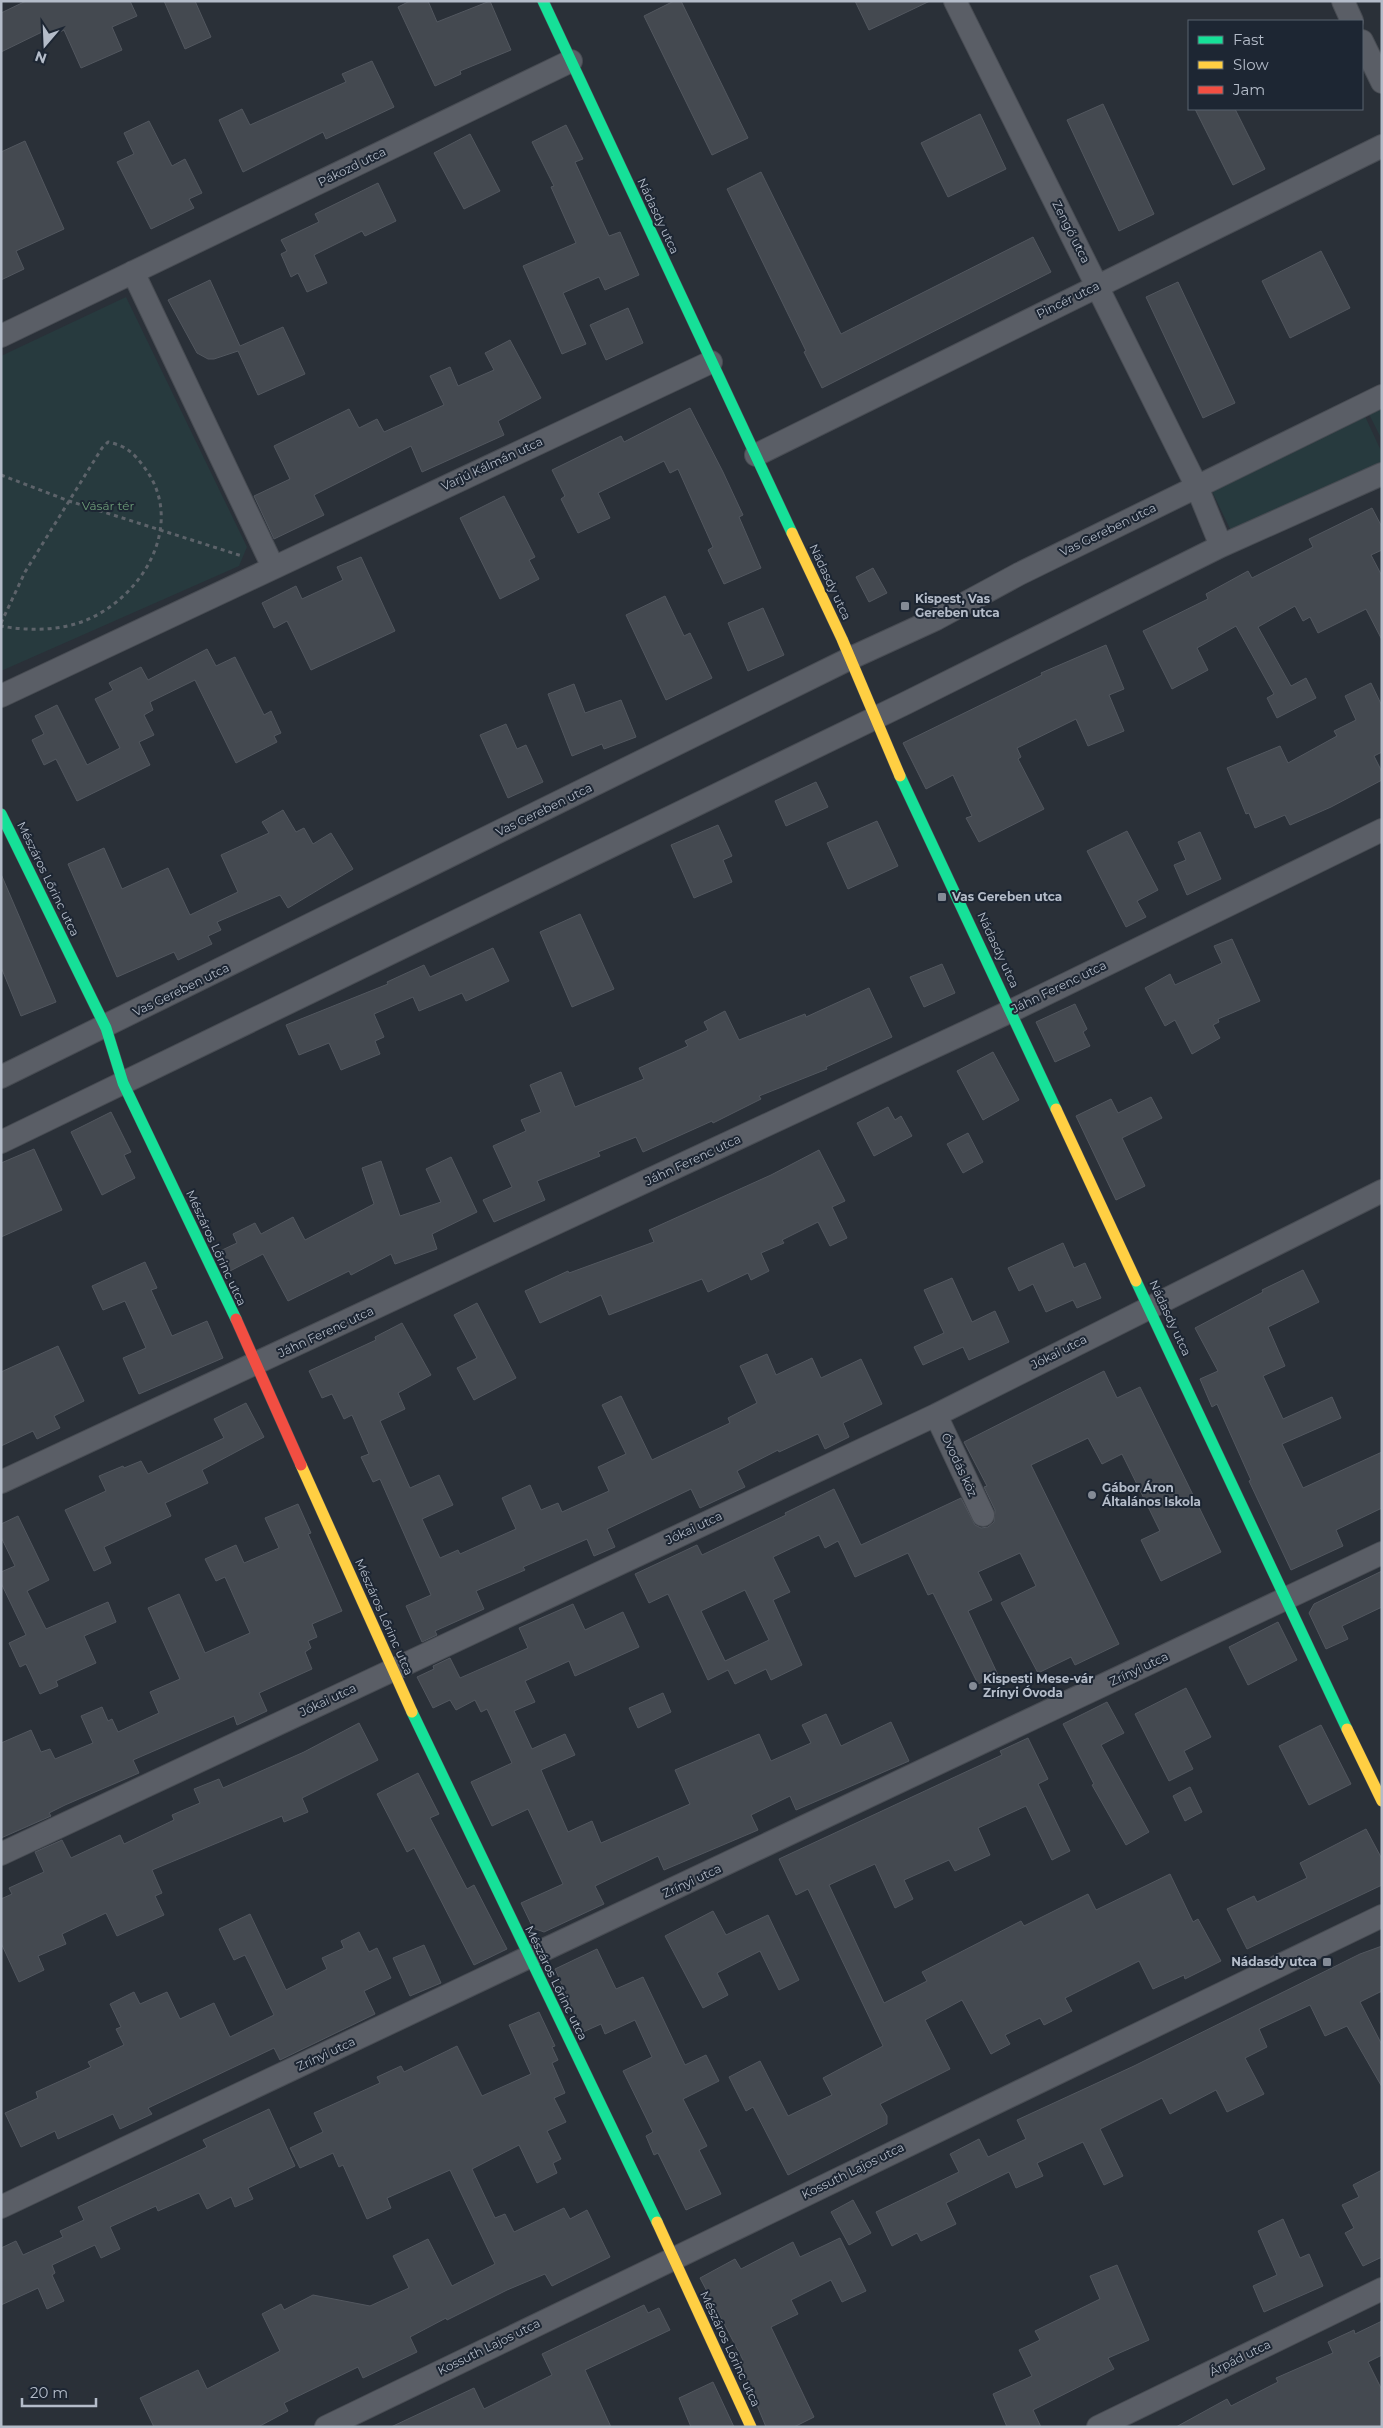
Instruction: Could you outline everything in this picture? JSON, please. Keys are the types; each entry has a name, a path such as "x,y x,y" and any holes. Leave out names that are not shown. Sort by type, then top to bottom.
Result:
{"street":[{"name":"Nádasdy utca","path":"543,1 851,658 874,718 1012,1010 1285,1600 1382,1801"},
{"name":"Zengő utca","path":"954,1 1198,487 1221,546"},
{"path":"1343,1 1352,20"},
{"path":"1363,43 1382,82"},
{"name":"Pákozd utca","path":"134,272 571,61"},
{"name":"Pincér utca","path":"756,455 1097,285 1382,146"},
{"path":"1,336 134,272 273,567 1,696"},
{"name":"Varjú Kálmán utca","path":"273,567 711,362"},
{"name":"Vas Gereben utca","path":"1,1077 106,1028 851,658 936,619 1018,574 1382,396"},
{"path":"1,1142 874,718 1221,546 1382,474"},
{"name":"Mészáros Lőrinc utca","path":"1,814 106,1028 123,1083 257,1364 392,1670 674,2258 751,2427"},
{"name":"Jáhn Ferenc utca","path":"1,1482 1012,1010 1382,830"},
{"name":"Jókai utca","path":"1,1854 936,1415 1149,1306 1382,1191"},
{"name":"Óvodás köz","path":"936,1415 983,1515"},
{"name":"Zrínyi utca","path":"1,2207 1382,1553"},
{"name":"Kossuth Lajos utca","path":"326,2427 1382,1916"},
{"name":"Árpád utca","path":"1098,2427 1382,2290"}],"path":[{"path":"108,442 119,444 131,450 152,477 159,496 162,512 162,529 152,557 140,578 127,594 104,611 83,622 51,628 23,630 1,624 25,572 69,501 102,448 108,442"},
{"path":"1,474 69,501 162,529 273,567"}],"green space":[{"name":"Vásár tér","path":"126,297 247,547 239,566 1,671 1,356"},
{"path":"1382,403 1382,440 1367,410"},
{"path":"1363,412 1382,453 1382,468 1233,535 1210,487"}],"building":[{"path":"26,1 130,1 137,16 112,27 122,50 81,68 64,30 47,38 44,31 1,52 1,13"},
{"path":"164,1 195,1 211,37 185,49"},
{"path":"410,1 428,1 437,22 490,1 511,50 460,71 461,74 435,86 398,7"},
{"path":"674,1 681,1 748,138 712,155 644,16"},
{"path":"855,1 930,1 869,30"},
{"path":"372,61 394,107 326,139 323,132 243,172 219,120 242,109 250,125 346,82 342,74"},
{"path":"1103,104 1154,214 1119,231 1067,120"},
{"path":"1196,110 1236,110 1265,169 1233,185"},
{"path":"980,114 1006,169 948,197 921,143"},
{"path":"149,121 172,166 185,159 202,193 189,199 194,208 151,229 117,162 134,154 124,133"},
{"path":"566,125 583,159 575,162 609,236 620,232 639,275 605,290 599,277 563,293 586,344 562,354 523,266 576,243 551,187 554,186 532,142"},
{"path":"470,134 500,191 464,209 434,153"},
{"path":"25,141 64,229 16,251 24,269 1,280 1,152"},
{"path":"761,172 841,334 1033,237 1051,272 822,388 804,352 806,351 727,189"},
{"path":"378,183 396,221 365,236 362,231 314,255 327,283 307,292 298,273 291,277 281,254 287,251 281,240 319,222 315,214"},
{"path":"1321,251 1350,308 1290,338 1262,281"},
{"path":"210,280 240,346 283,327 305,374 258,395 238,351 214,359 208,359 197,353 168,300"},
{"path":"1178,282 1235,403 1203,418 1146,297"},
{"path":"628,308 643,343 606,360 590,325"},
{"path":"510,340 541,398 498,421 504,435 422,472 411,446 314,495 324,515 274,539 254,496 290,479 274,446 349,409 359,428 377,419 384,432 444,405 430,376 450,367 458,386 494,370 485,353"},
{"path":"690,408 743,515 739,517 761,568 724,584 708,550 713,547 678,469 670,473 664,461 598,493 610,518 578,533 561,499 565,496 552,470 621,436 624,442"},
{"path":"504,496 535,557 529,560 539,579 500,599 460,518"},
{"path":"1372,508 1382,527 1382,550 1371,555 1382,576 1382,640 1366,609 1318,633 1310,617 1303,621 1295,606 1258,627 1291,686 1306,678 1316,698 1277,718 1267,698 1274,694 1236,626 1197,648 1208,670 1172,689 1143,631 1208,599 1206,594 1248,571 1252,578 1313,547 1309,539"},
{"path":"361,557 395,631 311,670 287,621 274,628 262,603 296,586 302,599 343,580 337,567"},
{"path":"873,568 887,593 869,602 856,577"},
{"path":"665,596 684,636 690,633 712,678 666,700 626,615"},
{"path":"763,608 784,655 748,671 728,623"},
{"path":"1106,645 1124,689 1109,695 1124,731 1088,746 1076,719 1017,748 1021,757 1018,759 1044,809 979,842 966,818 972,816 953,775 926,789 903,743 1042,675 1041,673"},
{"path":"207,649 216,666 235,657 264,715 271,711 281,733 274,736 277,742 236,763 195,680 150,702 153,710 144,715 154,735 139,742 150,765 77,801 56,759 44,765 32,740 44,734 35,716 57,705 87,765 120,748 95,699 113,690 109,683 141,667 148,680"},
{"path":"1371,683 1382,706 1382,752 1374,756 1382,772 1382,780 1331,807 1290,825 1285,815 1255,828 1249,813 1246,814 1227,768 1280,746 1288,763 1337,736 1334,731 1356,720 1345,696"},
{"path":"574,684 585,713 621,700 636,737 604,749 602,744 572,756 548,694"},
{"path":"506,724 517,749 526,745 543,782 508,798 480,735"},
{"path":"816,782 828,807 786,826 775,801"},
{"path":"283,810 296,832 304,828 313,844 331,833 353,869 288,908 280,895 217,922 221,930 208,936 212,944 178,960 174,952 117,977 68,864 104,848 122,889 168,868 190,915 238,892 221,855 269,833 262,822"},
{"path":"877,821 898,866 848,889 827,843"},
{"path":"718,825 732,856 723,860 732,882 694,898 671,845"},
{"path":"1127,831 1158,890 1137,901 1146,917 1126,927 1087,851"},
{"path":"1200,832 1221,879 1187,895 1174,865 1186,860 1178,842"},
{"path":"1,874 56,1002 21,1016 1,967"},
{"path":"580,914 614,989 572,1007 540,932"},
{"path":"1232,939 1260,1001 1218,1019 1219,1022 1213,1025 1220,1038 1192,1054 1175,1020 1165,1026 1145,988 1170,974 1175,985 1222,963 1214,946"},
{"path":"493,948 509,981 466,1001 462,993 419,1011 413,997 374,1014 384,1037 375,1041 380,1054 341,1070 329,1043 299,1055 286,1025 388,984 387,982 424,965 430,977"},
{"path":"942,964 955,993 924,1007 910,977"},
{"path":"869,988 892,1037 826,1067 827,1069 759,1096 761,1099 713,1123 712,1121 643,1152 636,1137 598,1152 600,1156 537,1181 545,1200 494,1222 483,1200 512,1187 493,1146 526,1131 521,1120 541,1112 530,1085 561,1072 575,1107 644,1079 639,1068 688,1046 685,1041 708,1030 704,1022 725,1011 739,1040 805,1014 806,1017"},
{"path":"1075,1004 1087,1029 1083,1032 1090,1046 1055,1062 1036,1022"},
{"path":"993,1052 1019,1100 983,1120 957,1071"},
{"path":"1151,1097 1162,1118 1122,1138 1145,1186 1116,1200 1076,1116 1111,1099 1118,1113"},
{"path":"888,1107 895,1120 901,1116 912,1136 874,1156 857,1123"},
{"path":"111,1112 131,1152 124,1155 135,1178 102,1195 71,1132"},
{"path":"968,1133 983,1162 963,1173 947,1144"},
{"path":"34,1149 62,1210 1,1237 1,1163"},
{"path":"819,1150 845,1201 832,1207 847,1238 830,1246 818,1222 782,1240 784,1243 761,1253 769,1271 751,1280 748,1273 708,1292 702,1279 609,1315 601,1295 540,1323 525,1291 568,1271 569,1273 654,1242 649,1230 771,1175"},
{"path":"451,1157 477,1212 432,1234 437,1249 395,1264 391,1254 351,1275 349,1271 288,1301 263,1254 230,1271 220,1251 237,1243 233,1234 255,1223 261,1234 293,1217 305,1240 374,1204 362,1168 381,1161 400,1216 441,1202 426,1169"},
{"path":"1063,1243 1074,1268 1085,1263 1101,1298 1077,1308 1073,1300 1046,1312 1033,1284 1019,1291 1008,1268"},
{"path":"145,1262 157,1288 151,1290 172,1336 207,1321 223,1358 139,1394 123,1358 146,1348 125,1301 103,1310 92,1286"},
{"path":"1303,1270 1319,1302 1268,1327 1285,1366 1263,1376 1283,1419 1332,1397 1341,1418 1282,1444 1303,1488 1382,1452 1382,1508 1336,1530 1343,1546 1291,1570 1249,1481 1251,1480 1217,1404 1212,1407 1200,1379 1218,1371 1195,1328 1263,1292 1262,1290"},
{"path":"952,1278 972,1322 995,1311 1009,1342 969,1360 963,1347 923,1365 914,1347 944,1333 924,1290"},
{"path":"477,1303 516,1378 474,1400 457,1368 477,1358 454,1315"},
{"path":"402,1323 431,1375 398,1393 405,1409 380,1421 410,1488 439,1475 453,1505 422,1519 440,1558 458,1550 460,1554 516,1529 502,1498 530,1485 541,1510 558,1503 562,1512 609,1491 598,1467 626,1454 602,1405 621,1396 652,1460 730,1423 728,1418 757,1403 740,1366 767,1354 776,1375 812,1358 821,1378 861,1359 882,1404 843,1423 849,1437 825,1449 818,1434 779,1452 778,1450 737,1471 745,1487 700,1508 691,1489 607,1529 615,1547 594,1556 587,1539 523,1567 525,1570 476,1591 484,1609 435,1631 437,1635 422,1642 406,1606 431,1595 380,1479 373,1482 361,1457 369,1454 352,1415 344,1419 332,1394 322,1398 309,1371 376,1340 375,1337"},
{"path":"58,1346 84,1401 54,1416 60,1428 37,1439 33,1431 1,1446 1,1372"},
{"path":"1104,1371 1117,1398 1140,1387 1221,1552 1161,1581 1141,1540 1160,1531 1122,1454 1102,1464 1088,1438 1031,1465 1119,1644 1075,1665 1071,1657 1038,1673 1001,1603 1036,1586 1020,1553 978,1572 992,1600 968,1611 998,1675 978,1684 933,1593 928,1595 908,1553 855,1577 838,1541 825,1548 819,1535 773,1557 790,1592 773,1600 802,1665 771,1680 766,1669 735,1684 728,1670 708,1680 668,1594 649,1603 635,1574 697,1545 702,1555 786,1515 785,1513 834,1489 861,1545 961,1498 975,1525 981,1528 988,1527 994,1522 995,1510 984,1487 987,1486 964,1442","holes":["745,1590 769,1640 725,1661 701,1611"]},
{"path":"246,1403 264,1437 202,1470 208,1483 165,1503 171,1516 104,1547 111,1563 94,1571 65,1510 106,1491 99,1476 141,1461 148,1474 224,1438 214,1419"},
{"path":"298,1504 311,1533 308,1534 342,1611 312,1624 317,1637 308,1641 311,1648 305,1652 312,1669 259,1693 267,1711 237,1725 234,1716 133,1760 139,1773 65,1805 49,1813 51,1816 1,1838 1,1743 31,1730 41,1752 50,1749 55,1759 93,1743 81,1716 102,1707 108,1721 112,1719 118,1732 159,1713 150,1692 180,1679 148,1608 179,1594 205,1653 250,1633 225,1577 216,1581 205,1559 236,1545 244,1563 279,1548 265,1518"},
{"path":"18,1516 49,1580 27,1591 46,1629 108,1602 116,1622 84,1636 96,1663 56,1681 58,1686 40,1694 26,1664 20,1667 9,1643 26,1635 1,1583 1,1572 15,1566 1,1537 1,1524"},
{"path":"1382,1571 1382,1607 1342,1626 1348,1639 1326,1649 1309,1613 1314,1604"},
{"path":"573,1604 585,1630 623,1612 639,1647 575,1676 569,1661 525,1681 535,1702 514,1711 532,1749 565,1734 575,1755 541,1770 568,1832 592,1821 601,1843 690,1804 675,1770 759,1734 771,1761 811,1743 802,1725 826,1714 841,1746 891,1722 909,1761 796,1810 790,1796 751,1815 758,1830 664,1870 658,1856 595,1886 604,1904 544,1932 533,1928 521,1903 563,1884 528,1809 492,1826 471,1782 512,1763 487,1709 481,1712 475,1700 456,1710 450,1700 433,1708 417,1677 434,1669 433,1666 450,1658 460,1678 528,1648 519,1628"},
{"path":"1278,1622 1297,1660 1248,1685 1229,1647"},
{"path":"1186,1688 1211,1737 1184,1751 1193,1769 1169,1781 1135,1714"},
{"path":"663,1693 671,1712 638,1728 629,1708"},
{"path":"1107,1702 1124,1733 1101,1745 1149,1832 1126,1845 1092,1785 1094,1784 1063,1724"},
{"path":"359,1723 378,1760 302,1798 308,1812 284,1822 282,1816 152,1870 162,1893 155,1896 164,1915 117,1936 106,1913 62,1934 66,1944 38,1956 44,1970 19,1982 1,1943 1,1899 12,1894 9,1888 44,1872 35,1852 62,1840 71,1858 120,1835 124,1844 174,1820 172,1815 200,1803 194,1789 219,1779 223,1788 304,1752"},
{"path":"1321,1725 1351,1784 1309,1805 1279,1746"},
{"path":"1028,1738 1048,1779 1038,1784 1070,1851 1052,1860 1026,1806 978,1828 990,1855 955,1871 949,1860 904,1880 913,1899 895,1908 875,1864 829,1885 884,2003 927,1981 922,1972 1021,1921 1024,1926 1088,1894 1096,1910 1170,1874 1193,1922 1198,1919 1221,1961 1185,1979 1184,1975 1153,1989 1139,1961 1065,1998 1072,2011 1044,2025 1040,2018 1005,2035 1010,2044 991,2054 962,2000 925,2020 950,2069 880,2104 887,2116 887,2124 788,2175 753,2107 746,2111 729,2077 760,2061 788,2116 832,2095 823,2078 883,2046 808,1889 796,1895 779,1859 1002,1755 1000,1751"},
{"path":"418,1773 439,1814 430,1818 467,1889 474,1885 507,1949 474,1965 414,1848 407,1852 377,1794"},
{"path":"1190,1787 1202,1812 1185,1821 1173,1796"},
{"path":"1366,1829 1382,1859 1382,1885 1247,1949 1227,1909 1254,1896 1257,1902 1307,1878 1300,1863"},
{"path":"713,1911 726,1935 768,1915 799,1980 779,1990 760,1951 717,1973 728,1995 703,2008 665,1936"},
{"path":"250,1914 286,1990 327,1969 322,1958 344,1948 341,1941 359,1932 369,1952 377,1948 391,1978 364,1991 375,2014 280,2060 274,2048 148,2108 152,2114 120,2129 113,2114 58,2139 55,2131 21,2147 5,2113 38,2098 36,2092 91,2067 88,2062 124,2045 116,2029 121,2027 110,2004 134,1992 140,2004 167,1992 180,2019 214,2003 230,2037 274,2015 245,1955 234,1960 219,1929"},
{"path":"424,1945 441,1983 410,1996 393,1958"},
{"path":"1382,1946 1382,1991 1360,2002 1382,2045 1382,2087 1347,2026 1325,2036 1310,2005 1259,2029 1267,2047 1245,2058 1264,2094 1227,2112 1216,2090 1170,2114 1162,2098 1100,2129 1123,2176 1104,2185 1083,2142 1037,2163 1043,2176 1016,2188 1009,2172 946,2203 956,2224 921,2241 917,2233 892,2246 876,2212 959,2172 950,2154 979,2139 988,2157 1026,2139 1017,2120 1134,2066 1360,1954"},
{"path":"597,1949 616,1989 643,1977 685,2065 706,2055 719,2081 683,2099 707,2146 699,2150 721,2194 686,2210 658,2153 654,2155 646,2136 653,2132 623,2071 652,2057 635,2020 605,2034 601,2024 583,2032 555,1969"},
{"path":"539,2012 555,2046 552,2047 558,2060 552,2063 565,2093 554,2098 566,2122 547,2131 561,2159 553,2163 557,2173 537,2183 519,2145 472,2169 495,2218 505,2214 514,2232 564,2208 570,2219 587,2210 610,2257 552,2286 545,2274 507,2290 447,2320 446,2318 410,2337 417,2352 363,2378 358,2367 284,2403 288,2411 258,2427 154,2427 140,2398 198,2370 207,2389 280,2351 262,2314 281,2304 284,2310 313,2295 370,2306 409,2288 393,2256 428,2239 452,2286 495,2264 450,2170 387,2198 391,2208 367,2219 343,2165 339,2167 333,2153 300,2168 290,2148 323,2132 314,2113 380,2083 377,2077 401,2066 404,2072 457,2046 482,2096 531,2074 509,2025"},
{"path":"269,2109 295,2166 248,2188 253,2199 235,2207 231,2197 207,2209 199,2193 158,2211 156,2206 110,2227 120,2249 101,2258 95,2245 52,2265 55,2273 52,2275 64,2301 47,2309 38,2288 1,2305 1,2248 16,2241 23,2255 63,2237 60,2231 84,2220 78,2207 207,2147 203,2140"},
{"path":"1382,2170 1382,2257 1363,2266 1345,2233 1354,2228 1342,2205 1359,2197 1353,2185"},
{"path":"853,2200 871,2233 849,2245 831,2212"},
{"path":"1283,2219 1300,2258 1309,2254 1323,2286 1264,2312 1253,2286 1277,2275 1258,2231"},
{"path":"840,2238 866,2291 842,2302 831,2280 791,2300 798,2314 771,2327 814,2417 794,2427 766,2427 739,2362 743,2360 700,2278 735,2259 741,2269 793,2242 800,2257"},
{"path":"1117,2265 1149,2340 1108,2358 1114,2369 1033,2410 1041,2427 1007,2427 993,2394 1032,2376 1019,2350 1040,2340 1035,2331 1100,2299 1090,2276"},
{"path":"644,2305 648,2313 659,2308 670,2330 585,2370 611,2427 391,2427 474,2388 484,2409 552,2375 542,2354"},
{"path":"1382,2321 1382,2355 1368,2362 1382,2390 1382,2427 1176,2427 1227,2399 1231,2406 1278,2382 1276,2378 1333,2353 1328,2342 1354,2330 1355,2334"},
{"path":"713,2382 734,2427 691,2427 679,2398"}],"traffic: fast":[{"path":"543,1 792,533"},
{"path":"900,776 1056,1109"},
{"path":"1,814 106,1028 123,1083 236,1319"},
{"path":"1136,1281 1347,1729"},
{"path":"412,1712 657,2222"}],"traffic: slow":[{"path":"792,533 842,639 900,776"},
{"path":"1056,1109 1136,1281"},
{"path":"301,1465 412,1712"},
{"path":"1347,1729 1382,1801"},
{"path":"657,2222 751,2427"}],"traffic: jam":[{"path":"236,1319 301,1465"}],"place":[{"name":"Kispest, Vas Gereben utca","path":"905,606"},
{"name":"Vas Gereben utca","path":"942,897"},
{"name":"Gábor Áron Általános Iskola","path":"1092,1495"},
{"name":"Kispesti Mese-vár Zrínyi Óvoda","path":"973,1686"},
{"name":"Nádasdy utca","path":"1327,1962"}]}
